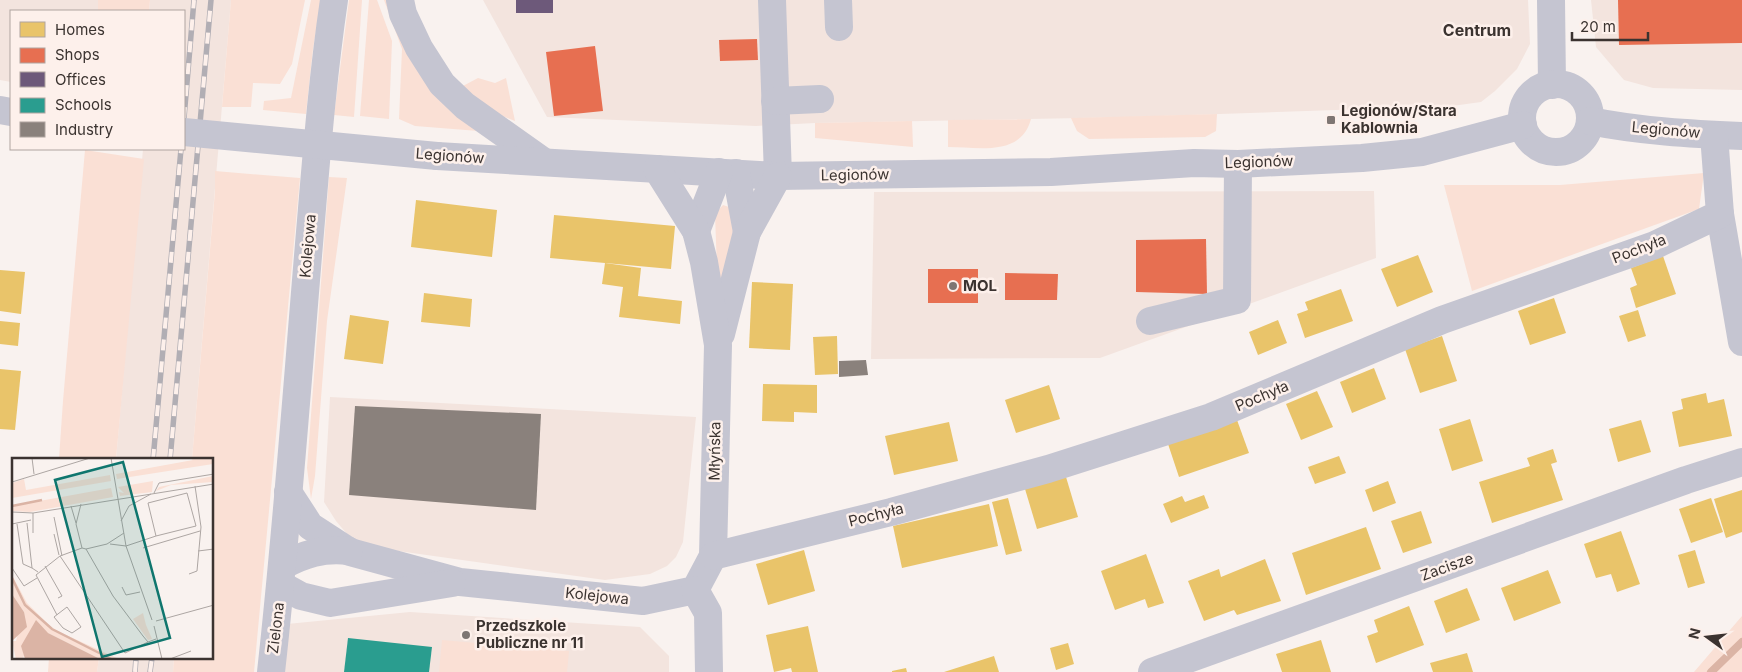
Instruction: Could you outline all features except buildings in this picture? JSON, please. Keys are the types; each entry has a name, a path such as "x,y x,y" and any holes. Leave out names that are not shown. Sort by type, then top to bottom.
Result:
{"street":[{"name":"Kolejowa","path":"334,0 325,66 314,184 281,576 301,596 330,603 460,582"},
{"path":"400,0 403,14 419,48 442,84 465,106 544,162"},
{"path":"772,0 778,176"},
{"path":"838,0 839,27"},
{"path":"1551,0 1552,85"},
{"path":"1562,85 1580,94 1589,111 1590,121 1588,129 1574,148 1558,152 1535,145 1523,125 1522,114 1532,94 1541,88 1562,85"},
{"path":"774,101 820,99"},
{"name":"Legionów","path":"1590,121 1611,125 1742,136"},
{"name":"Legionów","path":"185,132 437,156 778,176 1051,172 1194,164 1238,164 1362,158 1422,152 1523,125"},
{"path":"1714,135 1720,214 1742,342"},
{"path":"1150,321 1236,300 1238,164"},
{"name":"Młyńska","path":"657,169 696,231 704,262 718,345 714,556"},
{"path":"696,231 728,173"},
{"name":"Młyńska","path":"728,173 747,232"},
{"name":"Młyńska","path":"718,345 747,232 778,176"},
{"name":"Pochyła","path":"714,556 891,512 1048,469 1211,417 1442,320 1655,245 1720,214"},
{"name":"Zacisze","path":"1152,672 1686,480 1742,462"},
{"name":"Kolejowa","path":"288,492 310,526 349,551"},
{"name":"Kolejowa","path":"281,576 298,557 317,551 334,549 349,551 460,582 643,601 695,590"},
{"path":"709,672 708,613 695,590 714,556"},
{"name":"Zielona","path":"271,672 281,576"}],"shaded area":[{"path":"0,0 98,0 98,10 10,10 10,82 0,80"},
{"path":"98,0 150,0 149,10 98,10"},
{"path":"150,0 231,0 192,458 116,458 143,150 185,150 185,10 149,10"},
{"path":"231,0 305,0 292,64 280,84 253,83 251,107 222,107"},
{"path":"311,0 321,0 313,49 306,114 263,110 264,101 291,98"},
{"path":"349,0 362,0 354,117 334,115"},
{"path":"369,0 377,0 392,41 389,119 360,116"},
{"path":"384,0 392,0 491,132 415,126 399,119 402,49"},
{"path":"483,0 1528,0 1530,44 1517,69 1495,91 1481,102 1452,106 1130,117 815,123 756,126 547,117"},
{"path":"1591,0 1742,0 1742,90 1653,88 1624,80 1596,47"},
{"path":"478,78 495,83 506,78 515,121 481,108 461,87"},
{"path":"1217,114 1216,131 1205,137 1089,139 1077,131 1071,118"},
{"path":"1031,119 1026,131 1008,145 985,148 948,147 948,120"},
{"path":"912,121 913,147 815,138 815,123"},
{"path":"85,150 144,159 116,458 59,458"},
{"path":"215,171 300,178 254,672 173,672 174,660 214,660 214,458 192,458 215,191"},
{"path":"1704,173 1699,209 1472,291 1444,185 1560,185"},
{"path":"329,177 347,178 327,321 315,476 311,499 307,468"},
{"path":"1374,191 1376,258 1100,358 871,359 874,192"},
{"path":"723,205 732,208 735,217 723,301 718,296 715,214"},
{"path":"330,397 696,417 683,542 676,557 667,566 650,574 605,580 377,548 361,542 347,534 324,502"},
{"name":"Przedszkole Publiczne nr 11","path":"410,612 640,627 669,656 669,672 281,672 287,624"},
{"path":"1742,616 1742,672 1694,672"},
{"path":"442,640 569,651 567,672 439,672"},
{"path":"49,660 99,660 97,672 48,672"},
{"path":"99,660 174,660 173,672 97,672"}],"waterway":[{"path":"1711,672 1742,642"}],"railway":[{"path":"185,106 194,0"},
{"path":"170,458 211,0"},
{"path":"153,458 181,150"},
{"path":"135,672 136,660"},
{"path":"150,672 152,660"}],"place":[{"name":"Legionów/Stara Kablownia","path":"1331,120"},
{"name":"MOL","path":"953,286"},
{"name":"Przedszkole Publiczne nr 11","path":"466,635"}],"district":[{"name":"Centrum","path":"1477,30"}]}
